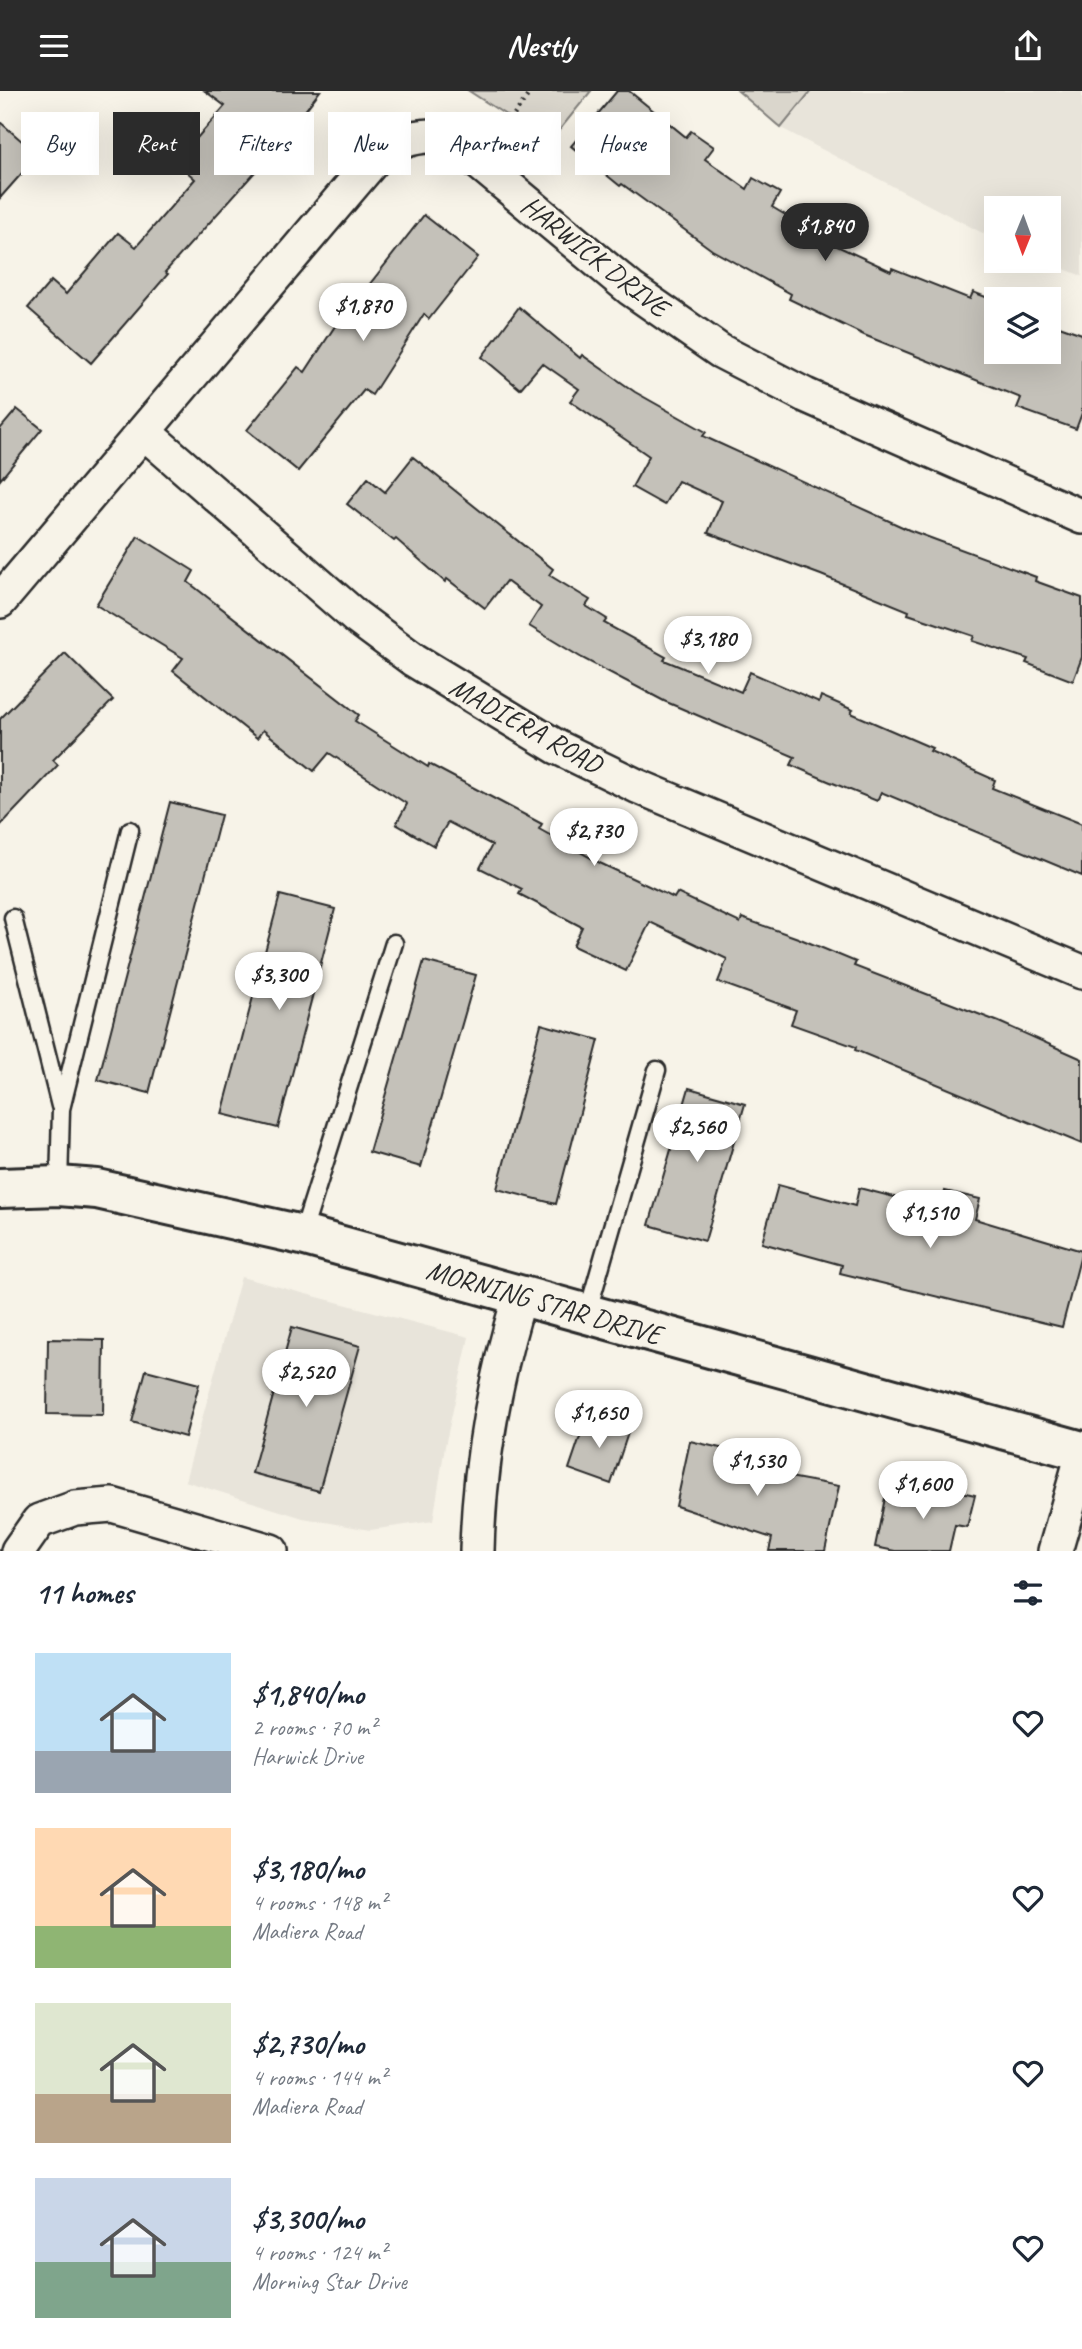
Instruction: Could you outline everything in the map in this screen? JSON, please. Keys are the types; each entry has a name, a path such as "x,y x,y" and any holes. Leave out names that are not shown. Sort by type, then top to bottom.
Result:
{"street":[{"name":"HARWICK DRIVE","path":"0,601 377,156 397,141 425,135"},
{"name":"HARWICK DRIVE","path":"493,175 631,289 720,351 805,395 1082,517"},
{"name":"MADIERA ROAD","path":"144,432 356,617 414,660 535,734 637,786 1082,972"},
{"name":"MORNING STAR DRIVE","path":"0,1188 59,1186 145,1197 302,1235 1082,1451"},
{"path":"477,1551 479,1482 501,1357 520,1296"},
{"path":"1055,1551 1082,1457"},
{"path":"19,1551 39,1521 75,1508 112,1505 271,1551"}],"lane":[{"path":"59,1186 61,1109 130,830"},
{"path":"13,918 61,1109"},
{"path":"302,1235 394,943"},
{"path":"587,1314 657,1070"}],"path":[{"path":"515,112 531,91"}],"shaded area":[{"path":"469,91 591,91 561,128 561,112 501,112"},
{"path":"738,91 811,91 781,128"},
{"path":"811,91 1082,91 1082,276 1061,268 1061,196 984,196 984,234 781,128"},
{"path":"241,1277 469,1337 445,1446 433,1521 370,1530 303,1518 185,1481"}],"building":[{"path":"205,91 320,91 304,112 220,112 225,106"},
{"path":"617,91 629,91 655,112 599,112"},
{"path":"214,119 214,175 252,175 165,272 168,274 91,363 28,308 51,281 66,294 118,233 136,247 195,179 191,175 200,175 200,135"},
{"path":"0,122 21,140 21,174 0,198"},
{"path":"670,124 686,137 691,131 714,147 705,159 747,189 753,178 780,193 772,207 799,223 796,227 891,271 892,268 970,299 973,292 984,296 984,364 1061,364 1061,327 1082,334 1082,413 1076,429 1017,408 1021,398 864,335 789,299 791,294 712,250 622,184 620,186 607,175 670,175"},
{"path":"424,215 478,257 429,319 424,314 372,395 364,390 298,471 247,430 298,367 305,372 354,297 358,299"},
{"path":"519,307 580,358 582,355 635,392 706,432 703,436 909,530 1036,577 1035,581 1082,598 1082,657 1073,681 1026,663 1028,659 972,641 974,636 908,614 909,611 821,575 708,533 722,501 678,481 664,505 632,487 649,456 570,401 579,389 542,363 520,389 482,357"},
{"path":"17,409 42,429 0,480 0,429"},
{"path":"413,457 553,569 549,575 590,600 586,606 607,619 604,623 666,657 664,660 741,692 750,672 819,702 821,696 853,710 851,713 932,748 930,751 995,780 992,788 1082,824 1082,876 881,792 877,801 828,781 791,765 795,757 664,701 582,658 529,626 541,607 506,581 485,608 447,579 445,582 396,539 394,541 347,504 368,478 385,492"},
{"path":"138,536 194,571 188,582 359,715 355,721 428,767 429,764 542,824 539,829 602,864 674,898 677,893 740,923 742,918 798,938 856,962 854,966 999,1022 1082,1059 1082,1144 855,1050 856,1047 791,1024 796,1010 718,982 727,959 650,922 626,971 573,946 582,927 519,894 522,889 480,868 492,845 448,822 434,846 396,824 407,804 329,753 314,771 263,730 257,738 173,671 183,658 96,605"},
{"path":"65,653 113,700 53,760 58,765 0,826 0,719"},
{"path":"170,802 221,815 149,1093 98,1080"},
{"path":"280,895 335,909 278,1128 222,1114"},
{"path":"424,961 476,975 421,1167 369,1152"},
{"path":"541,1024 599,1040 556,1204 497,1189"},
{"path":"689,1088 745,1104 705,1241 649,1225"},
{"path":"778,1185 855,1206 859,1188 941,1209 945,1191 980,1199 975,1219 1082,1251 1062,1327 840,1273 842,1265 762,1243"},
{"path":"292,1327 360,1346 319,1491 252,1473"},
{"path":"48,1339 104,1340 103,1415 47,1414"},
{"path":"146,1370 199,1384 185,1437 132,1422"},
{"path":"587,1416 629,1430 611,1484 569,1469"},
{"path":"690,1441 751,1455 750,1462 785,1470 784,1476 839,1486 825,1551 769,1551 772,1538 676,1506"},
{"path":"931,1485 975,1495 967,1527 955,1525 949,1551 895,1551 875,1547 886,1493 928,1502"}]}
